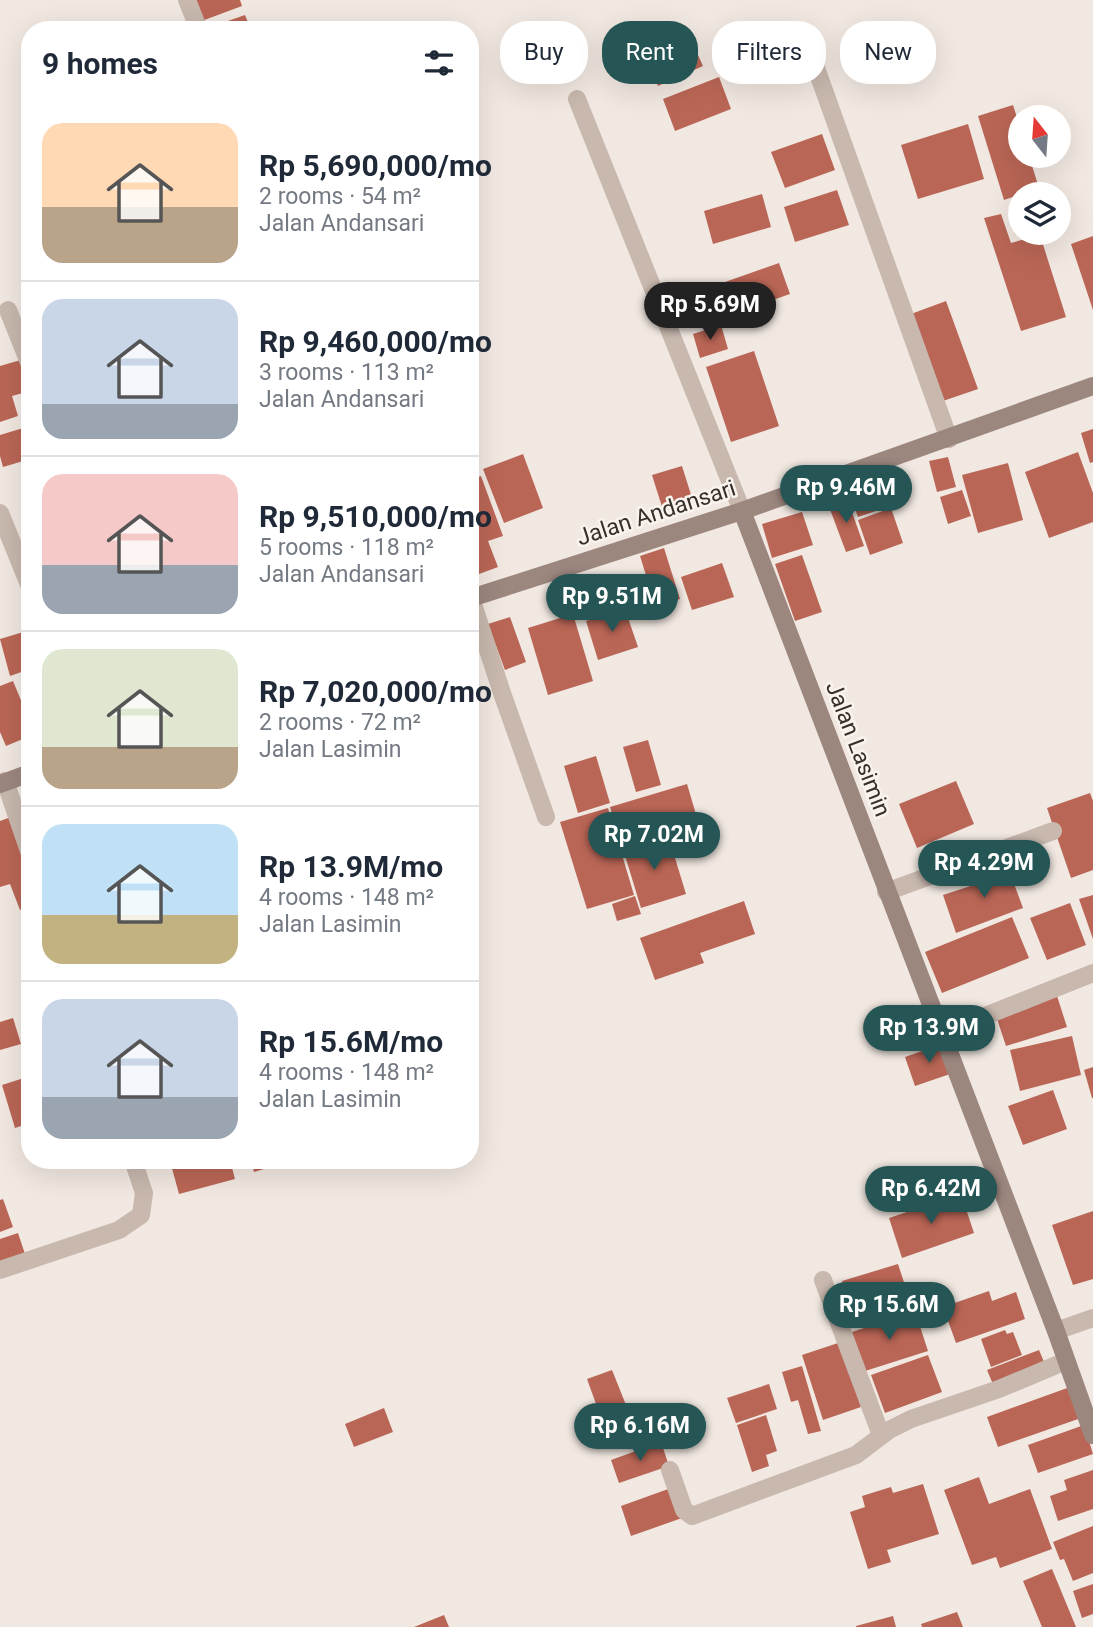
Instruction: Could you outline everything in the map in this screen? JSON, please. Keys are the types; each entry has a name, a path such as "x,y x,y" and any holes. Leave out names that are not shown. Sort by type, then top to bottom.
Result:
{"street":[{"path":"187,0 195,21"},
{"path":"822,84 948,439"},
{"path":"577,99 741,511"},
{"path":"8,310 21,342"},
{"name":"Jalan Andansari","path":"479,595 741,511 1093,386"},
{"name":"Jalan Lasimin","path":"741,511 1056,1331 1093,1435"},
{"path":"0,513 21,565"},
{"path":"479,623 546,817"},
{"path":"21,776 3,783 21,830"},
{"path":"886,892 1053,831"},
{"path":"940,1034 1093,973"},
{"path":"0,1270 119,1230 141,1215 144,1193 136,1169"},
{"path":"823,1280 881,1435"},
{"path":"1056,1331 1093,1318"},
{"path":"670,1470 684,1510 692,1516 856,1455 881,1435 932,1411 999,1389 1066,1361"}],"building":[{"path":"191,0 240,0 242,6 199,21"},
{"path":"245,15 247,21 228,21"},
{"path":"698,55 703,66 698,68"},
{"path":"712,80 712,84 722,84 731,109 675,131 663,99"},
{"path":"1008,107 1008,168 1033,168 1037,182 1008,182 1008,199 1004,200 978,116"},
{"path":"968,124 984,179 918,199 901,145"},
{"path":"822,134 835,170 785,188 771,152"},
{"path":"837,190 849,225 795,242 784,207"},
{"path":"762,194 771,227 713,244 704,211"},
{"path":"1001,214 1008,234 1008,245 1043,245 1066,317 1021,331 984,218"},
{"path":"1093,236 1093,310 1071,244"},
{"path":"779,263 790,294 736,313 725,282"},
{"path":"946,301 978,389 943,401 911,314"},
{"path":"721,325 728,349 700,358 693,334"},
{"path":"754,351 779,426 731,442 706,367"},
{"path":"21,360 21,394 12,396 18,416 0,422 0,366"},
{"path":"21,429 21,462 3,467 0,435"},
{"path":"1093,429 1093,462 1090,463 1081,433"},
{"path":"1078,452 1093,493 1093,522 1049,538 1025,472"},
{"path":"523,454 543,508 504,523 483,469"},
{"path":"948,457 956,487 937,492 929,461"},
{"path":"1008,463 1023,520 978,533 962,475"},
{"path":"682,466 693,501 663,510 652,475"},
{"path":"479,477 503,536 488,541 498,567 479,574"},
{"path":"887,486 894,505 858,517 851,498"},
{"path":"962,490 971,516 948,524 940,497"},
{"path":"847,498 864,546 846,552 828,504"},
{"path":"891,508 903,543 870,555 858,520"},
{"path":"802,512 813,545 772,558 762,524"},
{"path":"664,548 680,599 656,607 640,556"},
{"path":"802,555 822,612 795,621 775,564"},
{"path":"722,563 734,597 692,610 681,577"},
{"path":"625,609 638,647 598,660 586,621"},
{"path":"573,614 593,681 548,695 528,628"},
{"path":"510,617 526,662 505,670 488,624"},
{"path":"21,633 21,672 10,676 0,639"},
{"path":"13,681 21,700 21,740 6,746 0,732 0,686"},
{"path":"648,740 661,785 636,792 623,747"},
{"path":"596,756 610,803 578,813 564,766"},
{"path":"956,781 974,824 917,848 899,804"},
{"path":"687,784 698,821 621,843 610,807"},
{"path":"1090,793 1093,801 1093,870 1071,878 1047,808"},
{"path":"608,808 634,895 587,909 560,822"},
{"path":"11,817 21,845 20,910 10,884 0,887 0,821"},
{"path":"668,835 686,894 641,908 623,849"},
{"path":"1006,862 1023,908 956,933 943,895 989,880 985,870"},
{"path":"1093,895 1093,939 1079,899"},
{"path":"635,896 641,914 617,921 612,904"},
{"path":"744,901 755,934 700,953 704,963 655,980 640,938"},
{"path":"1070,903 1086,945 1047,960 1030,918"},
{"path":"1012,917 1029,958 942,993 925,952"},
{"path":"1057,996 1067,1027 1006,1046 996,1016"},
{"path":"13,1018 21,1044 0,1050 0,1022"},
{"path":"1072,1036 1081,1075 1020,1091 1010,1050"},
{"path":"942,1044 953,1073 915,1086 905,1057"},
{"path":"1093,1067 1093,1098 1092,1098 1084,1070"},
{"path":"21,1079 21,1126 15,1128 2,1085"},
{"path":"1053,1090 1067,1129 1023,1145 1008,1106"},
{"path":"172,1169 232,1169 235,1179 179,1194"},
{"path":"961,1194 974,1233 902,1258 889,1218"},
{"path":"3,1199 13,1227 0,1232 0,1200"},
{"path":"1093,1211 1093,1279 1073,1285 1052,1225"},
{"path":"18,1233 27,1260 0,1269 0,1239"},
{"path":"898,1264 912,1307 855,1325 842,1281"},
{"path":"989,1291 992,1301 1016,1292 1025,1319 956,1343 943,1307"},
{"path":"915,1311 928,1351 862,1372 849,1333"},
{"path":"1005,1330 1007,1334 1013,1332 1022,1355 991,1367 981,1339"},
{"path":"841,1342 861,1407 823,1420 802,1355"},
{"path":"1039,1350 1047,1369 995,1389 987,1370"},
{"path":"928,1355 942,1392 885,1413 871,1375"},
{"path":"802,1366 821,1431 808,1434 798,1400 791,1402 782,1372"},
{"path":"612,1370 626,1405 600,1415 587,1379"},
{"path":"769,1384 777,1409 736,1423 727,1398"},
{"path":"1070,1387 1081,1418 998,1447 987,1417"},
{"path":"384,1408 393,1432 354,1447 345,1424"},
{"path":"766,1415 777,1451 766,1455 769,1466 752,1472 737,1425"},
{"path":"1084,1425 1093,1454 1038,1473 1028,1445"},
{"path":"661,1442 669,1466 619,1483 611,1460"},
{"path":"1093,1470 1093,1509 1058,1521 1050,1496 1067,1490 1064,1480"},
{"path":"979,1477 989,1504 1030,1489 1052,1549 1000,1568 996,1557 972,1565 944,1490"},
{"path":"923,1484 939,1534 887,1550 891,1562 868,1569 850,1512 865,1507 862,1496 891,1487 893,1493"},
{"path":"671,1488 682,1518 631,1536 621,1506"},
{"path":"1093,1526 1093,1573 1073,1581 1053,1542"},
{"path":"1052,1569 1076,1627 1042,1627 1023,1581"},
{"path":"1093,1584 1093,1614 1082,1618 1073,1591"},
{"path":"957,1612 963,1627 922,1627 921,1624"},
{"path":"444,1615 449,1627 414,1627"},
{"path":"893,1616 896,1627 856,1627 856,1626"}]}
